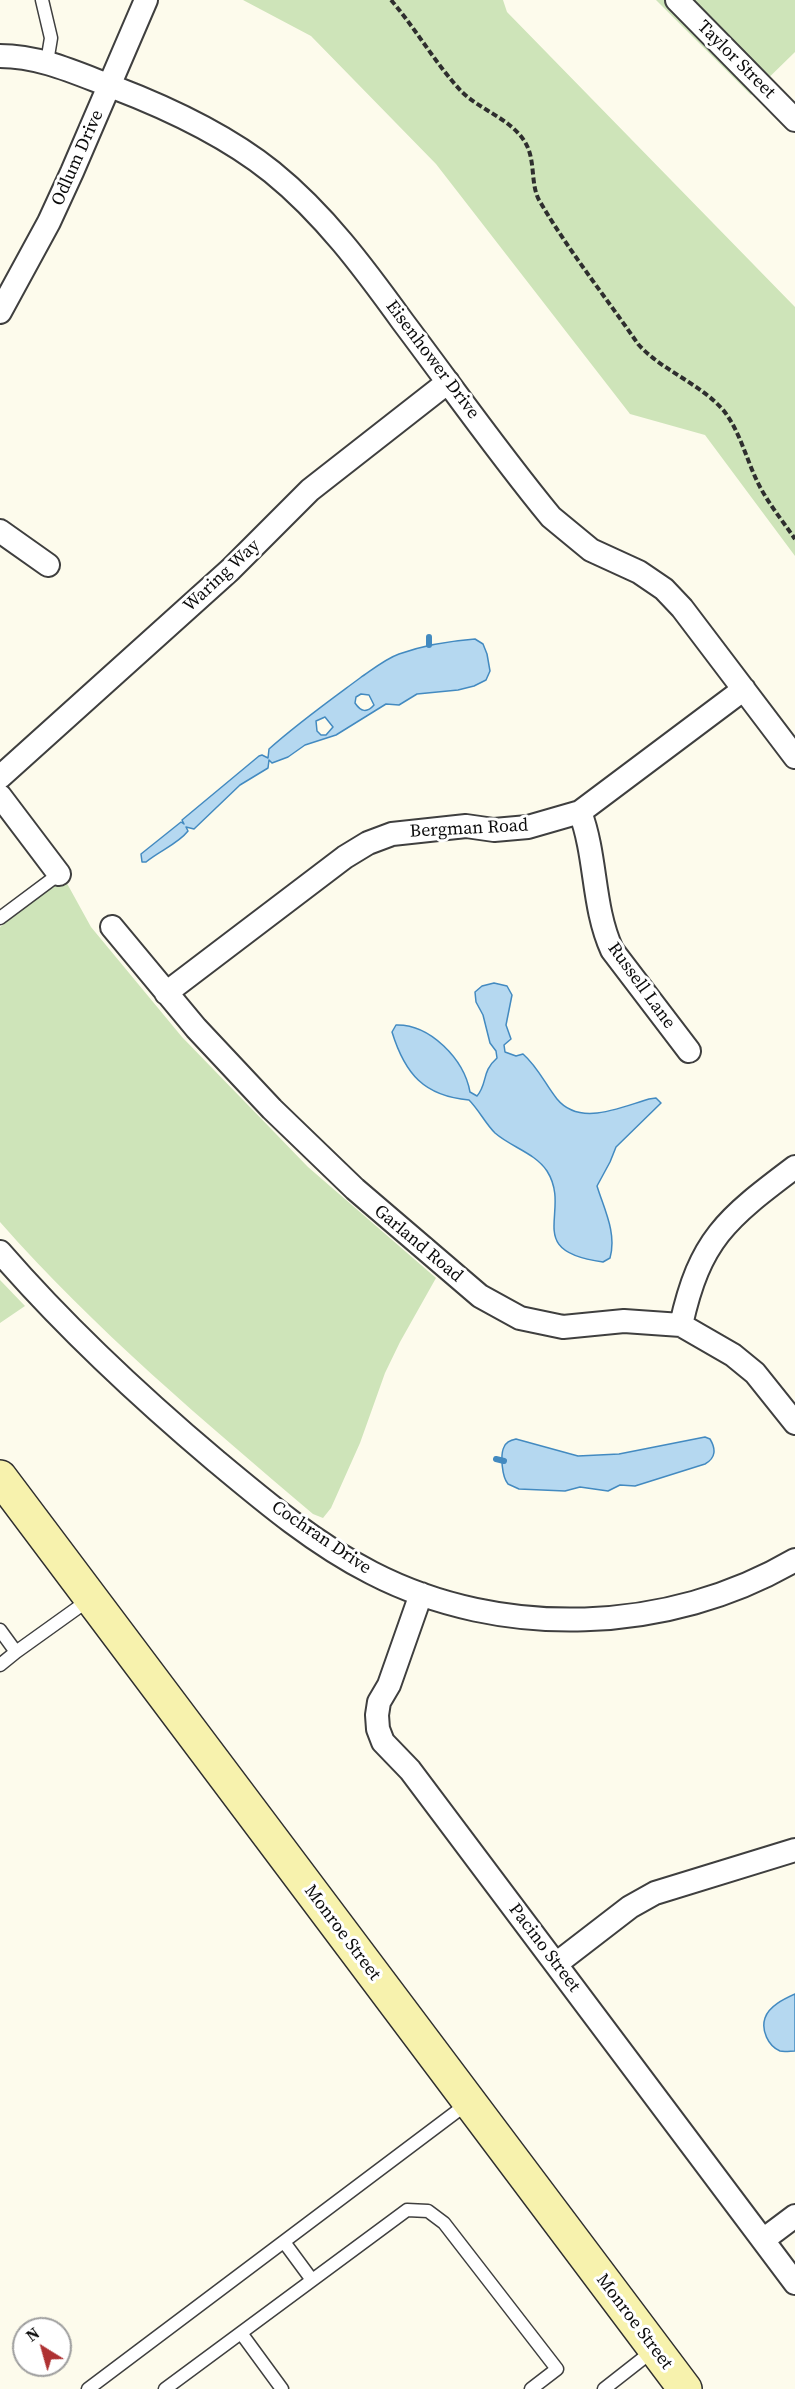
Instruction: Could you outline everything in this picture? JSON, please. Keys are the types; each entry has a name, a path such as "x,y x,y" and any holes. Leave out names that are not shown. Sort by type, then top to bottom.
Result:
{"main road":[{"name":"Monroe Street","path":"0,1477 685,2389"}],"street":[{"name":"Odlum Drive","path":"0,312 49,222 146,0"},
{"name":"Taylor Street","path":"677,0 795,120"},
{"name":"Eisenhower Drive","path":"0,57 20,56 46,62 110,86 208,131 242,150 272,172 333,230 551,517 591,550 639,572 664,589 682,608 795,757"},
{"name":"Waring Way","path":"0,777 230,570 310,490 448,382"},
{"path":"0,531 48,565"},
{"name":"Bergman Road","path":"166,993 345,857 368,843 392,834 431,828 466,826 494,830 528,827 580,812 744,689"},
{"path":"0,796 58,874"},
{"name":"Russell Lane","path":"580,812 591,848 598,912 612,950 689,1051"},
{"name":"Garland Road","path":"112,927 166,993 272,1109 380,1211 480,1296 520,1318 563,1328 624,1321 681,1325 733,1355 756,1373 795,1423"},
{"path":"681,1325 693,1278 719,1231 754,1197 795,1167"},
{"name":"Cochran Drive","path":"0,1252 39,1297 134,1389 256,1494 325,1545 372,1573 421,1594 485,1613 544,1620 599,1619 670,1609 715,1596 774,1572 795,1560"},
{"name":"Pacino Street","path":"421,1594 389,1685 379,1702 378,1729 383,1742 410,1770 795,2283"},
{"path":"556,1964 630,1907 655,1893 795,1850"},
{"path":"763,2240 795,2216"}],"lane":[{"path":"42,0 51,38 46,62"},
{"path":"0,918 58,874"},
{"path":"0,1665 91,1598"},
{"path":"0,1630 16,1652"},
{"path":"88,2389 469,2102"},
{"path":"165,2389 407,2210 428,2211 444,2223 557,2369 531,2389"},
{"path":"284,2242 312,2280"},
{"path":"241,2333 282,2389"},
{"path":"604,2389 655,2349"}],"path":[{"path":"391,0 460,90 474,103 514,129 524,141 530,153 538,197 577,258 638,344 650,357 700,390 723,410 733,424 760,487 795,539"}],"green space":[{"path":"243,0 503,0 507,12 795,307 795,556 705,435 630,414 436,164 311,36"},
{"path":"656,0 795,0 795,52 751,95"},
{"path":"64,878 91,927 182,1037 308,1167 436,1278 385,1373 360,1443 331,1508 323,1518 313,1514 151,1374 73,1300 0,1222 0,927"},
{"path":"0,1280 25,1306 0,1323"}],"water":[{"path":"475,639 483,644 487,654 490,671 486,680 458,690 417,694 399,705 386,704 336,735 305,745 288,757 272,763 269,760 268,768 240,785 194,829 186,827 188,831 179,840 146,862 142,862 141,854 181,822 184,824 182,820 259,756 268,758 269,749 280,739 379,665 408,651","holes":["361,694 369,695 374,705 362,710 355,703 356,697","325,717 333,727 326,735 321,735 317,731 316,721"]},
{"path":"494,983 507,986 512,995 506,1025 511,1039 504,1045 505,1052 516,1056 523,1054 557,1099 566,1107 577,1112 589,1113 614,1110 656,1098 661,1103 616,1147 597,1186 609,1221 612,1239 610,1258 603,1262 578,1257 563,1249 556,1239 554,1186 542,1165 495,1133 469,1100 440,1094 418,1080 403,1060 397,1047 392,1032 396,1025 409,1026 433,1037 453,1056 461,1067 470,1092 477,1096 483,1087 489,1068 497,1058 496,1051 490,1043 483,1015 476,1002 475,992 482,986"},
{"path":"705,1437 710,1439 714,1450 713,1456 705,1464 635,1486 620,1485 608,1491 580,1487 565,1491 519,1489 508,1484 503,1471 504,1447 509,1441 516,1439 578,1456 619,1454"},
{"path":"795,1994 795,2051 780,2051 766,2037 765,2018 773,2006"}],"waterway":[{"path":"429,637 429,645"},
{"path":"496,1459 504,1461"}]}
